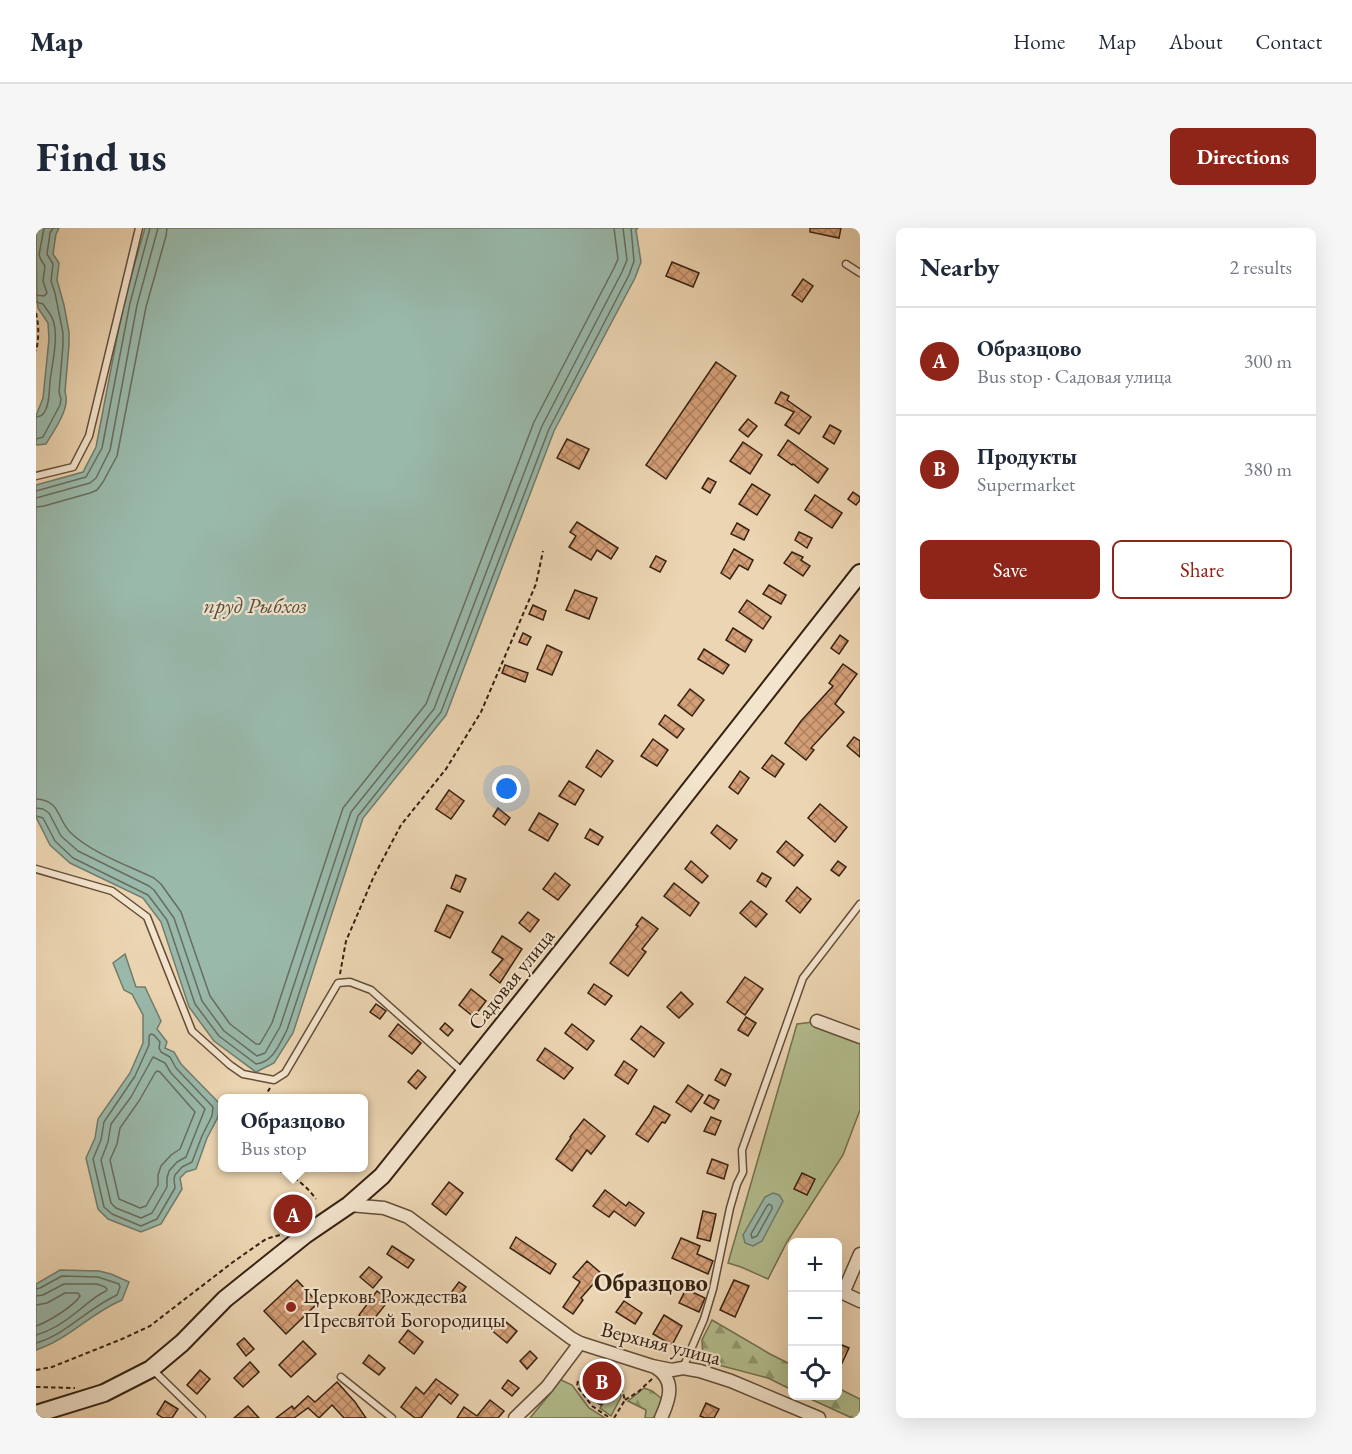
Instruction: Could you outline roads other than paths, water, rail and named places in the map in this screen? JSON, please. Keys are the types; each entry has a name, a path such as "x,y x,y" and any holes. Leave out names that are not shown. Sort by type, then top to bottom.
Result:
{"street":[{"name":"Садовая улица","path":"36,1414 104,1393 151,1369 182,1343 225,1299 305,1235 349,1205 382,1176 860,573"},
{"path":"817,1021 860,1037"},
{"name":"Верхняя улица","path":"349,1205 384,1208 408,1216 570,1338 580,1343 656,1368 672,1370 683,1368 700,1371 819,1418"},
{"path":"842,1288 860,1254"},
{"path":"842,1293 860,1300"},
{"path":"515,1418 547,1387 580,1343"},
{"path":"656,1368 668,1379 670,1386 661,1418"}],"lane":[{"path":"36,476 73,466 89,436 139,228"},
{"path":"846,264 860,273"},
{"path":"36,869 112,891 147,917 192,1031 243,1074 274,1080 285,1073 338,983 350,982 372,990 464,1074"},
{"path":"683,1368 704,1319 713,1289 730,1208 743,1172 742,1150 803,978 860,904"},
{"path":"151,1369 202,1418"},
{"path":"341,1377 393,1418"}],"water":[{"path":"36,228 59,228 53,254 59,263 57,280 69,332 69,345 64,412 46,444 36,445 36,416 43,398 49,339 48,323 38,308"},
{"name":"пруд Рыбхоз","path":"145,228 638,228 636,230 641,262 635,278 554,431 446,715 363,818 293,1033 274,1063 256,1072 214,1041 189,1007 161,922 143,898 70,863 50,845 36,817 36,485 83,472 96,447 124,301"},
{"path":"125,954 136,987 145,987 161,1021 157,1029 167,1042 165,1048 174,1052 181,1064 218,1102 218,1117 207,1138 196,1169 186,1172 180,1178 182,1189 161,1224 141,1232 108,1219 98,1209 86,1158 95,1138 98,1119 130,1073 143,1043 143,1015 132,994 124,990 113,963"},
{"path":"773,1193 779,1195 783,1201 762,1241 753,1246 745,1243 743,1235 765,1197"},
{"path":"60,1270 99,1271 129,1282 122,1300 59,1339 36,1350 36,1284"}],"place":[{"name":"Образцово","path":"293,1214"},
{"name":"Церковь Рождества Пресвятой Богородицы","path":"291,1307"},
{"name":"Продукты","path":"602,1381"}],"district":[{"name":"Образцово","path":"651,1282"}]}
